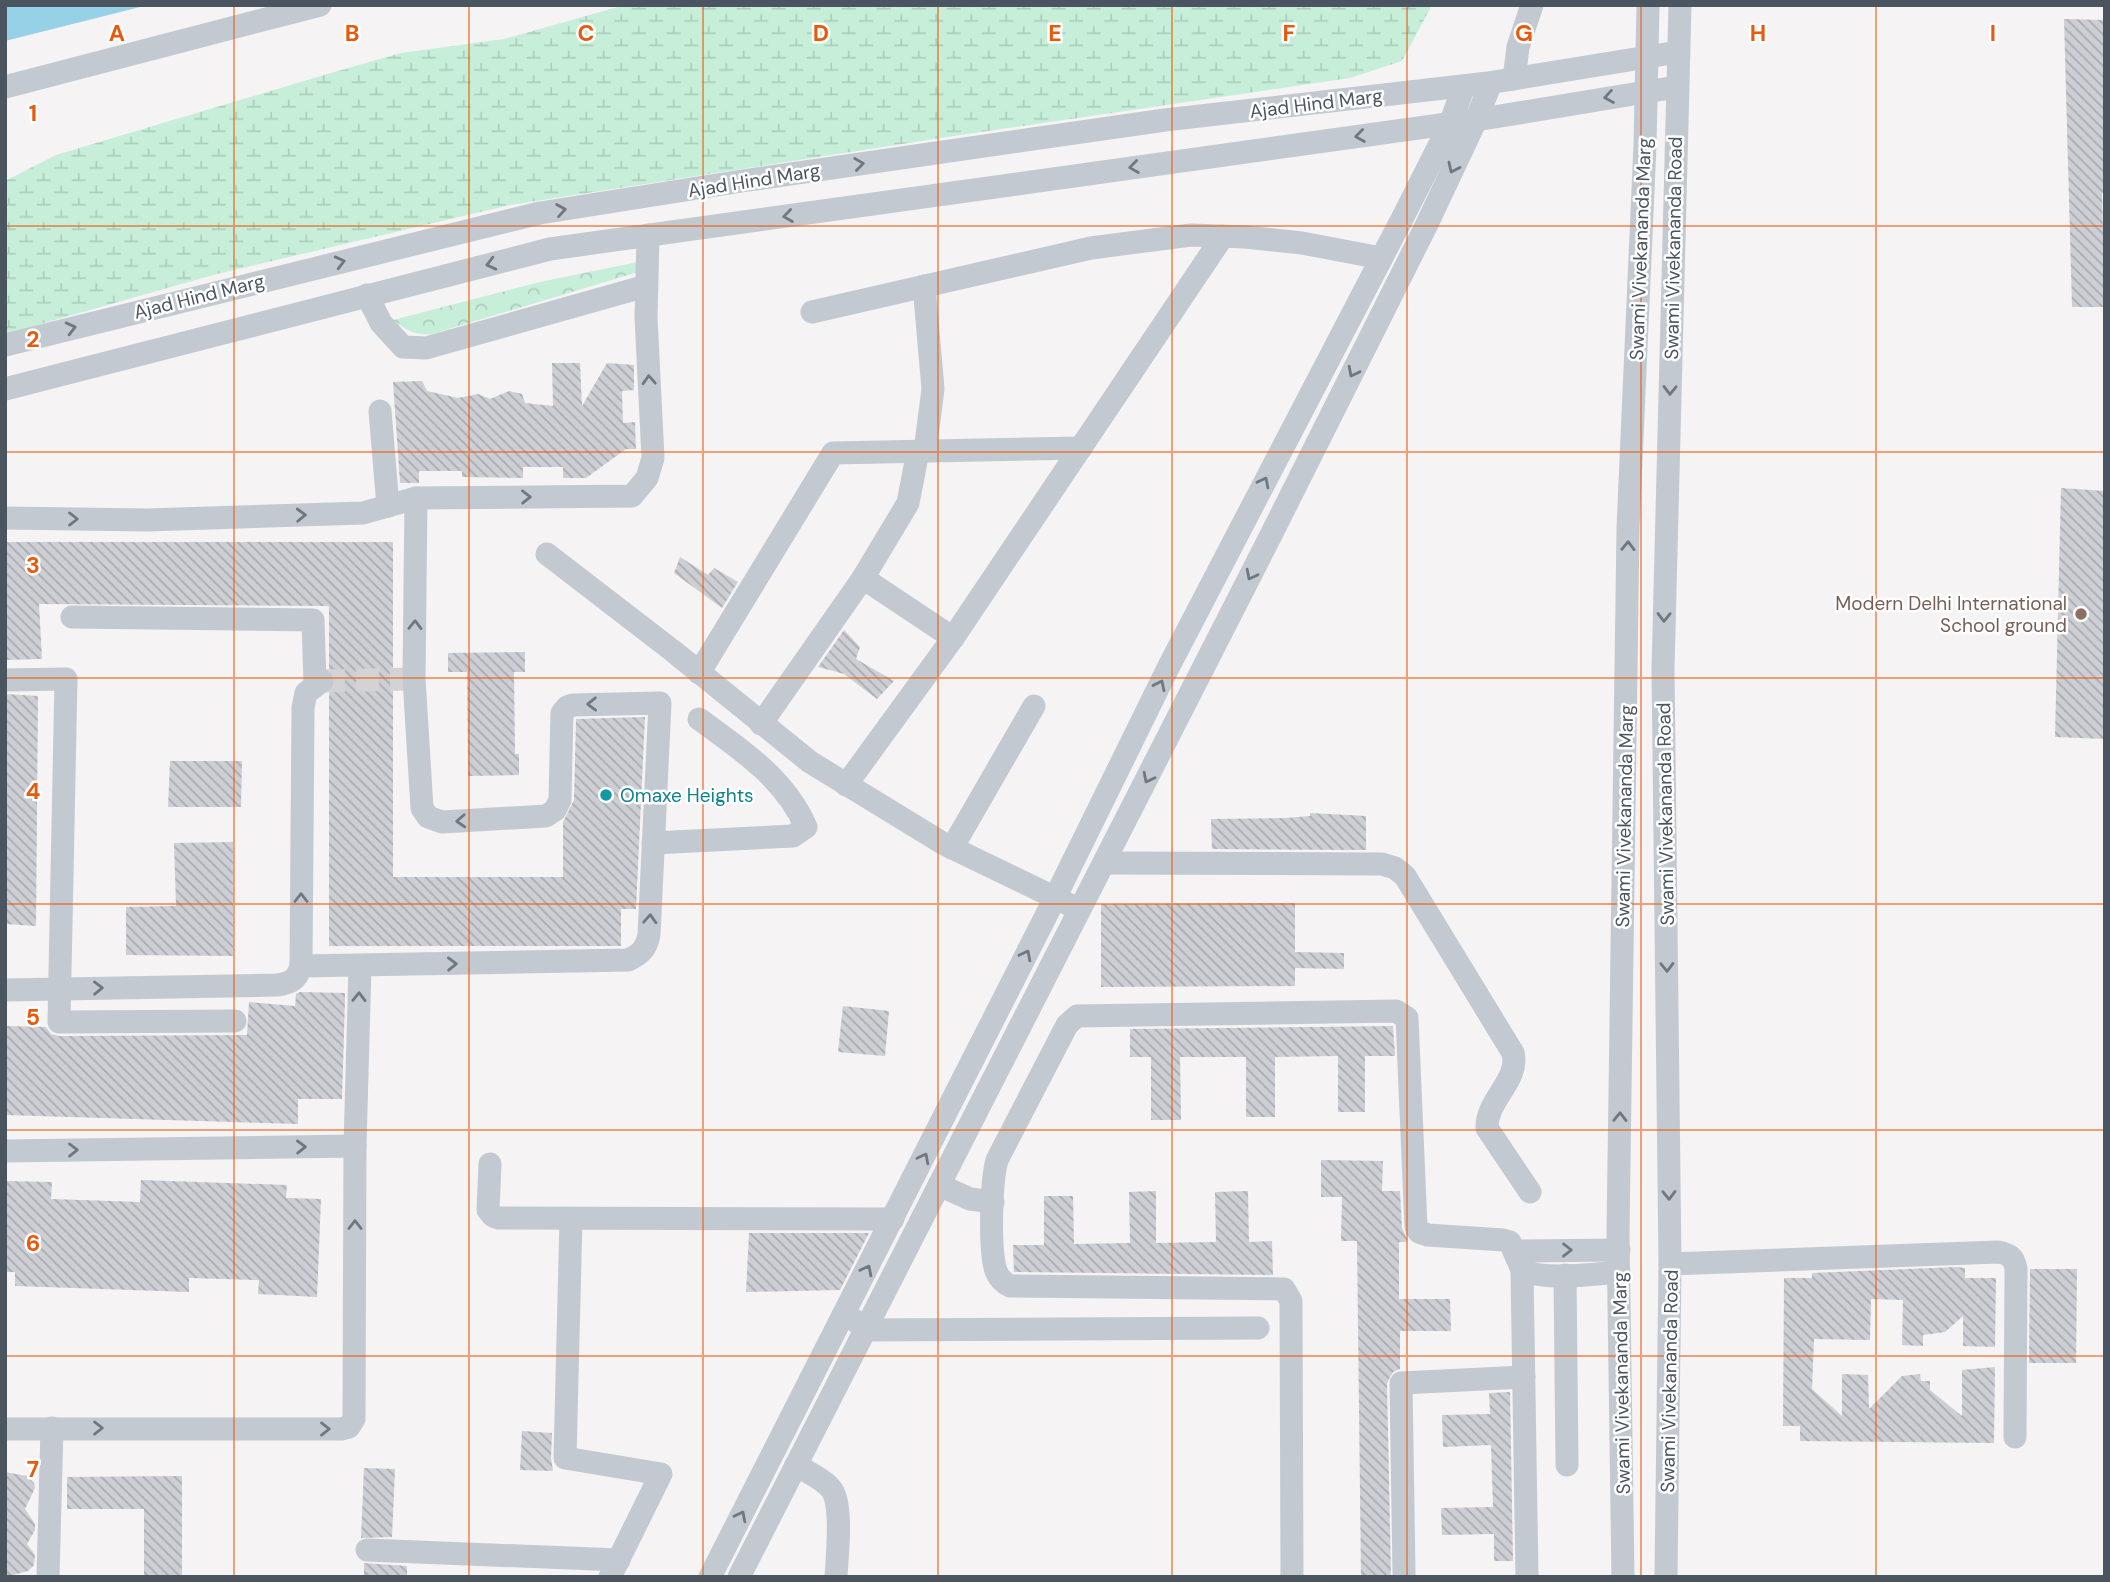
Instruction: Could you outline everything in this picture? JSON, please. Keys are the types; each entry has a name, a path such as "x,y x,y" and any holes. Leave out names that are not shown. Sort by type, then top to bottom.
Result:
{"street":[{"path":"5,87 320,5"},
{"path":"1514,79 1518,47 1532,5"},
{"name":"Swami Vivekananda Marg","path":"1623,1577 1619,1261 1628,528 1647,91 1648,5"},
{"name":"Swami Vivekananda Road","path":"1666,1577 1670,1264 1663,668 1680,5"},
{"name":"Ajad Hind Marg","path":"5,345 540,213 1164,120 1491,83 1678,52"},
{"path":"739,1577 1105,863 1415,248 1491,83"},
{"path":"710,1577 1055,898 1168,666 1451,124 1464,86"},
{"path":"5,389 550,249 1451,124 1676,87"},
{"path":"5,519 147,520 349,514 363,513 416,498 632,496 647,478 653,458 646,286 648,235"},
{"path":"812,312 1091,248 1191,235 1302,243 1381,258"},
{"path":"846,785 953,638 1223,236"},
{"path":"289,274 298,313"},
{"path":"367,295 381,323 403,347 426,348 646,286"},
{"path":"761,724 863,578 908,503 933,389 924,286"},
{"path":"380,411 388,506"},
{"path":"699,673 833,453 1081,449"},
{"path":"301,966 628,960 638,956 646,948 649,935 660,702 567,707 562,713 560,800 555,810 546,816 442,822 428,817 422,808 414,679 416,498"},
{"path":"547,554 810,762 952,848 1081,910"},
{"path":"863,578 953,638"},
{"path":"5,990 277,985 289,983 298,976 301,966 303,708 306,693 318,683 313,620 72,617"},
{"path":"5,680 66,679 59,1022 235,1021"},
{"path":"952,848 1034,706"},
{"path":"653,843 793,836 806,827 800,814 766,769 699,719"},
{"path":"1105,863 1350,863 1382,864 1395,868 1405,876 1435,922 1513,1054 1514,1069 1491,1105 1487,1128 1530,1192"},
{"path":"5,1429 349,1427 355,1411 355,1146 360,966"},
{"path":"1292,1577 1291,1301 1284,1289 1010,1286 1003,1283 997,1273 993,1261 994,1171 997,1160 1067,1025 1077,1016 1396,1011 1407,1018 1416,1227 1419,1232 1429,1235 1510,1242 1518,1261 1524,1377 1527,1577"},
{"path":"5,1151 355,1146"},
{"path":"490,1164 488,1210 499,1218 893,1219"},
{"path":"939,1185 970,1199 993,1202"},
{"path":"367,1550 614,1568 661,1474 565,1458 571,1219"},
{"path":"1670,1264 1998,1252 2008,1254 2015,1261 2016,1269 2015,1437"},
{"path":"1518,1261 1619,1261"},
{"path":"1518,1261 1534,1274 1565,1275 1619,1261"},
{"path":"1565,1275 1567,1465"},
{"path":"845,1312 866,1330 1258,1328"},
{"path":"1404,1573 1401,1383 1524,1377"},
{"path":"48,1577 52,1428"},
{"path":"796,1465 831,1489 835,1498 836,1577"}],"green space":[{"path":"625,5 1432,5 1402,61 1350,78 510,205 217,274 5,334 5,181 56,155 401,53 504,39"},
{"path":"638,262 638,272 432,334 411,332 393,320 540,282"}],"water":[{"path":"5,5 148,5 5,41"}],"building":[{"path":"2064,19 2105,20 2105,193 2102,193 2105,307 2072,307"},
{"path":"552,363 580,363 582,406 607,363 634,365 634,390 622,391 623,423 635,422 636,449 626,449 586,478 563,478 563,467 523,467 523,478 462,477 462,471 419,471 419,483 400,483 393,382 422,381 427,391 458,398 478,394 490,399 509,391 522,394 525,403 553,406"},
{"name":"Modern Delhi International School ground","path":"2061,488 2105,491 2105,739 2055,737"},
{"name":"Omaxe Heights","path":"5,542 393,542 393,877 563,877 563,822 574,800 576,719 645,717 636,909 621,909 621,946 329,946 329,693 335,687 336,680 329,669 329,606 39,604 42,659 5,660"},
{"path":"680,557 708,575 714,568 738,582 722,608 674,573"},
{"path":"844,630 860,647 856,659 894,681 877,699 844,674 818,667"},
{"path":"525,652 525,672 514,672 515,754 519,754 519,775 468,776 467,672 448,672 448,653"},
{"path":"5,694 38,696 36,926 5,924"},
{"path":"170,761 242,761 241,807 168,807"},
{"path":"1310,813 1366,816 1366,850 1212,849 1211,819 1286,818 1310,816"},
{"path":"233,842 233,956 126,955 126,907 176,906 174,843"},
{"path":"1295,903 1295,952 1344,953 1344,969 1295,968 1295,986 1101,987 1101,904"},
{"path":"345,993 345,1002 342,1099 298,1099 298,1124 5,1115 5,1026 46,1027 51,1034 59,1036 247,1035 249,1002 295,1006 296,994"},
{"path":"843,1006 889,1011 885,1056 838,1052"},
{"path":"1393,1026 1395,1056 1365,1056 1365,1112 1338,1112 1338,1056 1275,1057 1275,1117 1246,1117 1246,1057 1180,1057 1181,1120 1151,1120 1151,1057 1130,1057 1130,1029"},
{"path":"1321,1160 1383,1161 1382,1191 1400,1191 1402,1228 1407,1239 1407,1242 1399,1242 1399,1299 1450,1299 1451,1331 1400,1331 1400,1369 1393,1372 1387,1383 1391,1577 1361,1577 1357,1241 1341,1241 1342,1197 1321,1197"},
{"path":"141,1180 287,1185 286,1198 321,1199 317,1297 258,1294 259,1280 189,1278 189,1292 15,1286 15,1272 5,1272 5,1181 52,1182 51,1199 140,1202"},
{"path":"1156,1191 1156,1243 1216,1242 1215,1192 1248,1191 1249,1242 1272,1241 1273,1275 1014,1272 1013,1245 1044,1245 1044,1196 1073,1196 1074,1244 1130,1243 1129,1192"},
{"path":"749,1233 869,1233 840,1290 746,1292"},
{"path":"1965,1268 1965,1278 1996,1278 1995,1347 1963,1346 1963,1316 1945,1332 1923,1335 1923,1346 1902,1345 1903,1300 1871,1299 1870,1340 1814,1339 1812,1389 1842,1416 1842,1374 1868,1375 1869,1409 1902,1376 1920,1374 1921,1381 1930,1381 1930,1390 1962,1416 1962,1370 1995,1367 1994,1443 1800,1441 1800,1426 1783,1426 1784,1278 1812,1278 1812,1273"},
{"path":"2030,1269 2077,1269 2076,1363 2029,1363"},
{"path":"1510,1392 1513,1561 1494,1561 1494,1534 1442,1535 1441,1508 1493,1507 1491,1445 1443,1447 1442,1415 1490,1414 1489,1393"},
{"path":"522,1431 552,1433 553,1471 520,1470"},
{"path":"364,1468 395,1469 392,1537 361,1538"},
{"path":"5,1472 27,1476 34,1483 35,1488 25,1509 35,1524 35,1530 27,1544 35,1555 34,1565 28,1571 5,1577"},
{"path":"182,1476 182,1577 144,1577 144,1509 67,1509 67,1477"},
{"path":"364,1563 407,1566 407,1577 364,1577"}],"tunnel":[{"path":"322,681 414,679"}],"place":[{"name":"Modern Delhi International School ground","path":"2081,614"},
{"name":"Omaxe Heights","path":"606,795"}]}
